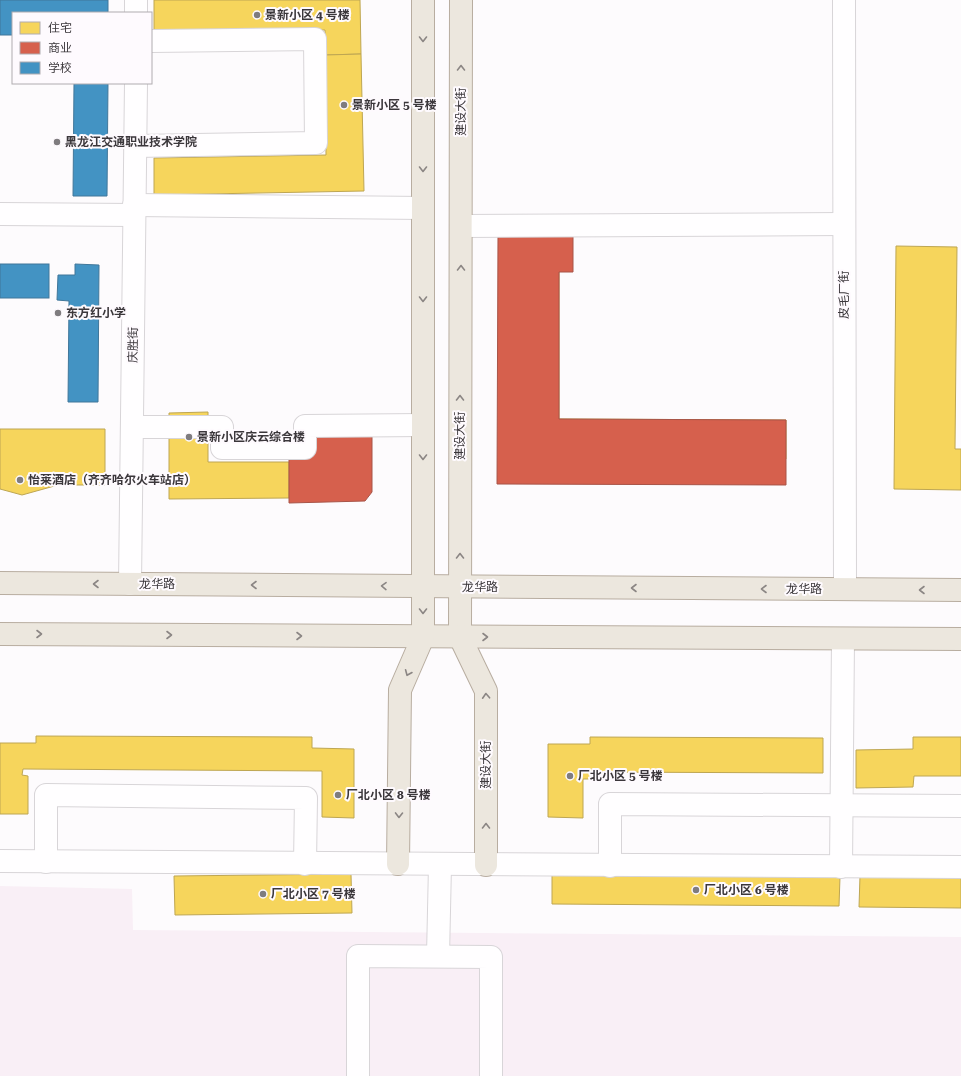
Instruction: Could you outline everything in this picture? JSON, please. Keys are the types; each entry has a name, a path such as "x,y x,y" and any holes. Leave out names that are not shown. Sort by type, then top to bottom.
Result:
{"main road":[{"path":"398,864 400,690 423,637 423,0"},
{"name":"建设大街","path":"461,0 460,637 486,691 486,865"},
{"name":"龙华路","path":"0,583 961,590"},
{"path":"0,634 961,639"}],"street":[{"path":"136,0 136,12"},
{"name":"皮毛厂街","path":"844,0 845,589"},
{"path":"135,146 316,144 315,39 152,41"},
{"name":"庆胜街","path":"130,584 136,84"},
{"path":"0,214 134,210 423,208"},
{"path":"461,226 844,224"},
{"path":"132,427 222,427 222,448 306,448 305,426 423,425"},
{"path":"841,867 843,639"},
{"path":"46,862 46,795 306,798 305,864"},
{"path":"610,866 610,804 961,806"},
{"path":"0,862 961,867"},
{"path":"438,956 440,865"},
{"path":"358,1076 358,956 491,957 491,1076"}],"shaded area":[{"path":"0,886 132,889 133,930 961,937 961,1076 0,1076"}],"building: 住宅":[{"name":"景新小区 4 号楼","path":"154,0 360,0 361,54 325,55 325,30 154,33"},
{"name":"景新小区 5 号楼","path":"361,54 364,191 154,195 154,158 326,155 325,55"},
{"path":"896,246 957,247 955,449 961,449 961,490 894,489"},
{"path":"517,272 559,272 559,419 786,420 786,459 516,457"},
{"name":"景新小区庆云综合楼","path":"208,412 208,462 289,462 289,498 169,499 169,413"},
{"name":"怡莱酒店（齐齐哈尔火车站店）","path":"0,429 105,429 105,485 58,485 22,495 0,489"},
{"name":"厂北小区 8 号楼","path":"36,736 312,737 312,748 354,749 354,818 322,817 322,771 23,769 22,775 28,776 28,814 0,814 0,743 36,743"},
{"name":"厂北小区 5 号楼","path":"590,737 823,738 823,773 592,772 592,779 583,779 583,818 548,817 548,744 590,744"},
{"path":"913,737 961,737 961,776 914,776 913,787 856,788 856,750 913,749"},
{"name":"厂北小区 7 号楼","path":"351,874 352,913 175,915 174,876"},
{"name":"厂北小区 6 号楼","path":"552,875 840,877 839,906 552,904"},
{"path":"860,876 961,877 961,908 859,907"}],"building: 商业":[{"path":"498,234 573,234 573,272 559,272 559,419 786,420 786,485 497,484"},
{"path":"313,431 372,431 372,492 365,501 289,503 289,455"}],"building: 学校":[{"path":"0,0 108,0 108,12 12,12 12,35 0,35"},
{"name":"黑龙江交通职业技术学院","path":"74,84 108,84 107,196 73,196"},
{"name":"东方红小学","path":"0,264 49,264 49,298 0,298"},
{"name":"东方红小学","path":"75,264 99,265 98,402 68,402 69,301 57,300 58,275 75,275"}],"place":[{"name":"景新小区 4 号楼","path":"257,15"},
{"name":"景新小区 5 号楼","path":"344,105"},
{"name":"黑龙江交通职业技术学院","path":"57,142"},
{"name":"东方红小学","path":"58,313"},
{"name":"景新小区庆云综合楼","path":"189,437"},
{"name":"怡莱酒店（齐齐哈尔火车站店）","path":"20,480"},
{"name":"厂北小区 5 号楼","path":"570,776"},
{"name":"厂北小区 8 号楼","path":"338,795"},
{"name":"厂北小区 6 号楼","path":"696,890"},
{"name":"厂北小区 7 号楼","path":"263,894"}]}
